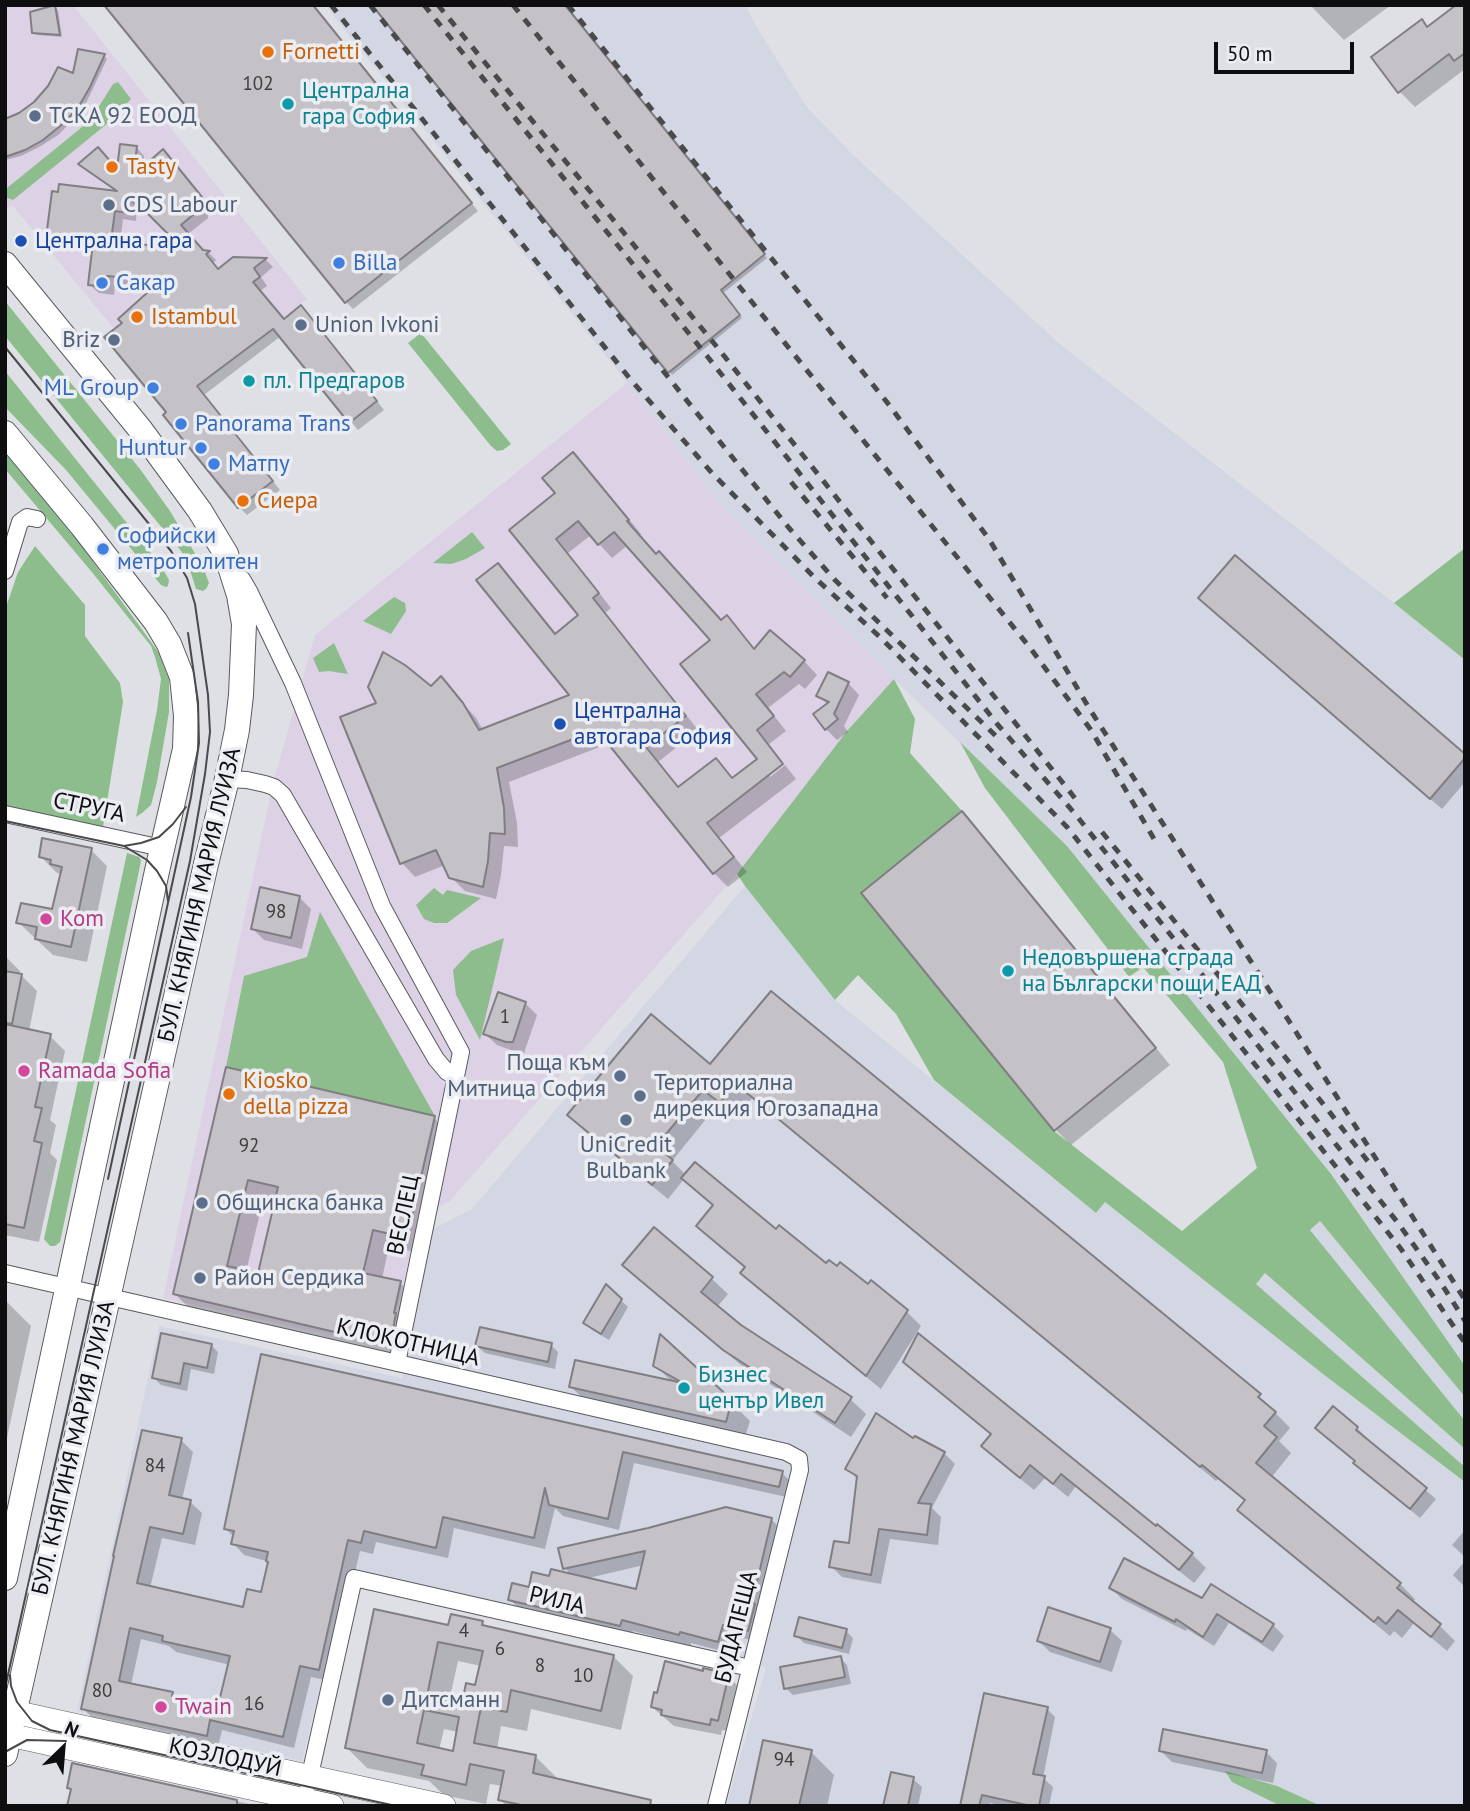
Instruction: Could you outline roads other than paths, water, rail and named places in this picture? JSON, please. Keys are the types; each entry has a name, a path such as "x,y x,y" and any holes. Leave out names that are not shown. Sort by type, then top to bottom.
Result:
{"main road":[{"name":"БУЛ. КНЯГИНЯ МАРИЯ ЛУИЗА","path":"5,264 140,429 200,511 226,554 239,594 244,624 241,695 228,779 8,1729"},
{"name":"БУЛ. КНЯГИНЯ МАРИЯ ЛУИЗА","path":"5,433 82,526 156,622 176,659 182,677 185,749 5,1578"},
{"name":"КОЗЛОДУЙ","path":"8,1729 310,1777 444,1806"},
{"name":"КОЗЛОДУЙ","path":"8,1729 304,1803 332,1806"}],"street":[{"path":"5,571 20,522 27,517 37,519"},
{"name":"ВЕСЛЕЦ","path":"226,554 249,591 293,683 382,906 461,1050 397,1363"},
{"path":"228,779 265,783 283,795 436,1059 447,1072 456,1077"},
{"name":"СТРУГА","path":"5,814 162,848"},
{"name":"КЛОКОТНИЦА","path":"5,1273 786,1452 799,1459"},
{"name":"БУДАПЕЩА","path":"716,1806 800,1470 799,1459"},
{"name":"РИЛА","path":"310,1777 354,1578 750,1668"},
{"path":"304,1803 310,1777"}],"tram line":[{"path":"5,347 171,551 187,578 195,604 208,695 210,732 190,861 5,1688"},
{"path":"108,1179 191,797 199,743 198,702 188,633"},
{"path":"124,846 159,837 186,807"},
{"path":"5,821 124,846 147,860 157,871 166,886 168,901"},
{"path":"10,1675 17,1702 32,1721 50,1730 396,1806"},
{"path":"5,1752 27,1740 66,1741"}],"railway":[{"path":"331,5 631,380 712,473 816,579 880,637 1067,827 1401,1249 1465,1343"},
{"path":"370,5 789,528 835,580 1001,741"},
{"path":"424,5 707,356 998,725 1076,815 1398,1223 1465,1321"},
{"path":"438,5 717,347 1078,802"},
{"path":"513,5 1031,649 1091,730 1158,846"},
{"path":"568,5 886,401 989,539 1089,708 1465,1300"},
{"path":"791,482 887,598"},
{"path":"1102,832 1370,1164"}],"place":[{"name":"Fornetti","path":"268,52"},
{"name":"Централна гара София","path":"288,104"},
{"name":"ТСКА 92 ЕООД","path":"35,116"},
{"name":"Tasty","path":"112,167"},
{"name":"CDS Labour","path":"109,205"},
{"name":"Централна гара","path":"21,241"},
{"name":"Billa","path":"339,263"},
{"name":"Сакар","path":"102,283"},
{"name":"Istambul","path":"137,317"},
{"name":"Union Ivkoni","path":"301,325"},
{"name":"Briz","path":"114,340"},
{"name":"пл. Предгаров","path":"249,381"},
{"name":"ML Group","path":"153,388"},
{"name":"Panorama Trans","path":"181,424"},
{"name":"Huntur","path":"201,448"},
{"name":"Матпу","path":"214,464"},
{"name":"Сиера","path":"243,501"},
{"name":"Софийски метрополитен","path":"103,549"},
{"name":"Централна автогара София","path":"560,724"},
{"name":"Kom","path":"46,919"},
{"name":"Недовършена сграда на Български пощи ЕАД","path":"1008,971"},
{"name":"Ramada Sofia","path":"24,1071"},
{"name":"Поща към Митница София","path":"620,1076"},
{"name":"Kiosko della pizza","path":"229,1094"},
{"name":"Териториална дирекция Югозападна","path":"640,1096"},
{"name":"UniCredit Bulbank","path":"626,1120"},
{"name":"Общинска банка","path":"202,1203"},
{"name":"Район Сердика","path":"200,1278"},
{"name":"Бизнес център Ивел","path":"684,1388"},
{"name":"Дитсманн","path":"388,1700"},
{"name":"Twain","path":"161,1707"}]}
